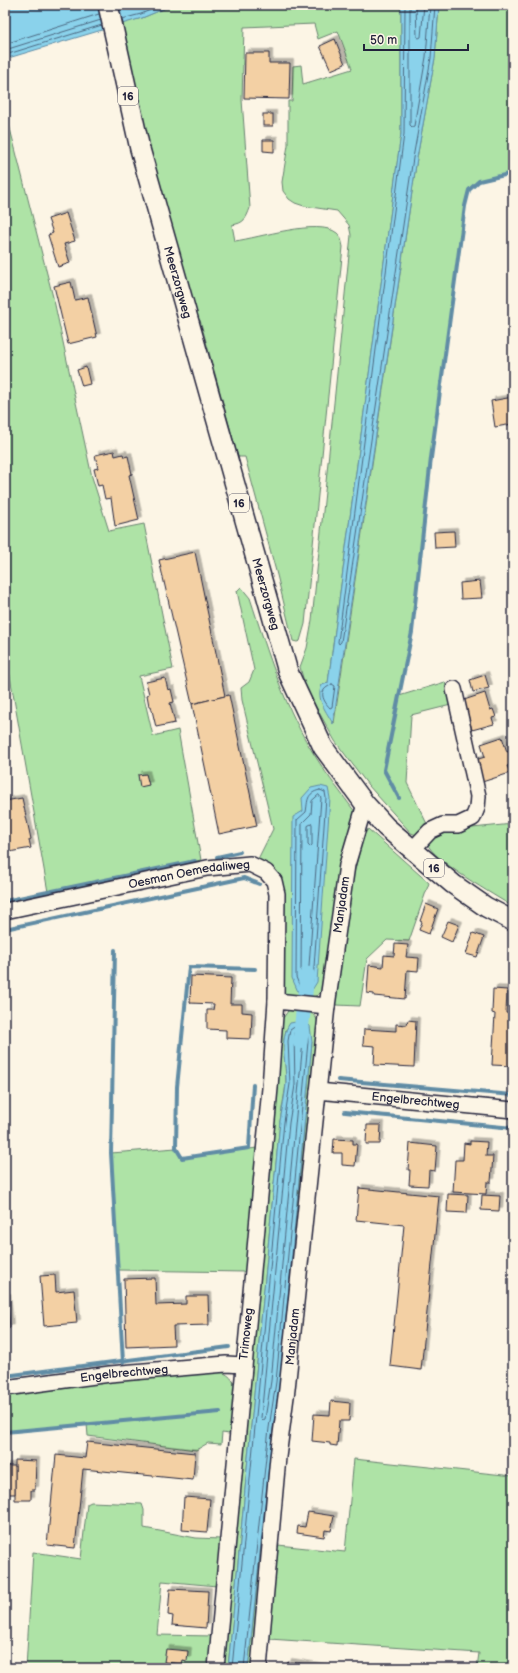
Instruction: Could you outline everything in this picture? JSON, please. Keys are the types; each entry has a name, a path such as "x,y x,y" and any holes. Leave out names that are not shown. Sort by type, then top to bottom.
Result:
{"main road":[{"name":"Meerzorgweg","path":"108,5 140,149 288,672 323,747 365,804 386,827 452,884 486,907 513,921"}],"street":[{"path":"413,849 430,831 443,825 458,824 473,818 477,808 478,796 454,688"},
{"name":"Manjadam","path":"259,1668 278,1457 288,1381 318,1091 323,1006 347,865 365,804"},
{"name":"Oesman Oemedaliweg","path":"5,911 207,868 250,864 266,872 274,881 277,894 280,1001"},
{"path":"280,1001 323,1006"},
{"name":"Trimoweg","path":"216,1668 243,1365 280,1001"},
{"name":"Engelbrechtweg","path":"318,1091 513,1110"},
{"name":"Engelbrechtweg","path":"5,1388 110,1374 226,1364 243,1365"}],"green space":[{"path":"173,5 401,5 401,134 328,683 322,685 334,723 417,158 435,58 439,5 513,5 513,173 479,181 469,190 465,206 431,458 412,632 399,696 445,682 451,705 411,715 407,783 429,828 419,836 411,833 368,785 335,741 306,689 300,667 307,648 312,620 351,235 349,225 337,211 304,206 295,203 289,199 283,191 282,182 288,145 288,101 292,101 293,66 301,65 303,84 352,69 338,31 318,39 314,24 244,27 242,100 250,208 244,220 232,225 235,241 288,230 317,228 328,229 337,233 343,247 305,624 300,641 297,642 293,641 245,457 238,457 200,320 194,319 117,24 142,18"},
{"path":"5,109 55,305 92,477 109,531 144,524 173,669 139,676 153,736 178,730 201,860 48,892 5,648"},
{"path":"241,587 250,598 278,681 296,721 321,766 355,812 322,991 314,997 309,998 283,993 281,907 258,859 273,829 242,700 241,688 249,682 254,670 237,591"},
{"path":"513,824 513,907 452,868 440,859 427,843 442,831"},
{"path":"368,829 429,883 409,941 387,940 367,959 360,1006 336,1005 333,996 351,885 363,837"},
{"path":"290,1008 309,1012 315,1017 319,1026 255,1668 248,1668 273,1428 280,1382 312,1042 286,1029 284,1040 286,1084 280,1121 228,1668 221,1668 279,1024"},
{"path":"176,1148 182,1158 257,1148 246,1272 118,1270 111,1153"},
{"path":"222,1372 229,1376 233,1381 235,1394 229,1434 222,1433 221,1444 208,1443 196,1450 88,1436 87,1424 5,1432 5,1393 101,1381"},
{"path":"354,1459 513,1476 513,1668 477,1668 479,1653 269,1639 278,1545 345,1552"},
{"path":"91,1502 142,1504 144,1510 144,1528 196,1538 221,1539 217,1586 162,1581 157,1635 214,1636 211,1668 26,1668 33,1552 81,1559 87,1504"}],"water":[{"path":"5,5 173,5 142,18 5,59"},
{"path":"401,5 439,5 435,58 417,158 333,724 321,700 320,690 322,685 328,683 401,134"},
{"path":"320,786 328,788 330,798 317,982 309,995 299,994 292,978 293,817 303,811 302,798 311,788"},
{"path":"290,1023 307,1023 310,1026 312,1042 280,1382 273,1428 248,1668 228,1668 280,1121 286,1084 284,1037"}],"building":[{"path":"335,39 345,64 331,70 320,46"},
{"path":"245,53 269,53 269,63 290,63 289,99 244,98"},
{"path":"263,114 273,114 273,126 263,126"},
{"path":"263,140 274,140 274,152 263,151"},
{"path":"66,213 75,241 64,244 70,263 58,267 48,235 53,233 48,219"},
{"path":"71,282 75,300 88,297 97,337 68,344 54,286"},
{"path":"86,367 90,384 82,386 77,370"},
{"path":"513,397 513,424 495,427 491,401"},
{"path":"114,451 115,456 123,454 124,457 128,456 132,474 129,475 139,520 115,526 111,498 105,499 102,485 98,486 94,469 98,468 95,455"},
{"path":"513,497 513,517 509,498"},
{"path":"454,531 455,547 435,548 434,532"},
{"path":"195,552 225,696 192,704 159,560"},
{"path":"480,581 482,598 461,599 460,583"},
{"path":"485,675 489,688 473,692 470,680"},
{"path":"165,678 168,690 171,689 174,702 170,703 175,723 156,727 151,706 149,706 147,695 149,694 146,682"},
{"path":"485,693 490,710 493,709 496,717 492,718 494,724 472,730 464,700"},
{"path":"229,695 257,826 219,834 192,704"},
{"path":"502,737 507,752 510,751 513,760 513,764 507,766 510,773 479,783 472,761 485,757 481,744"},
{"path":"146,774 149,785 140,787 138,775"},
{"path":"22,798 31,839 29,840 31,848 9,852 5,832 5,801"},
{"path":"426,904 438,909 429,934 419,930 422,922 420,921"},
{"path":"448,921 459,925 452,942 441,937"},
{"path":"473,933 484,937 477,957 466,954"},
{"path":"395,944 408,945 406,957 419,958 418,971 407,970 405,999 374,996 374,994 367,993 369,965 383,967 384,955 394,956"},
{"path":"191,976 231,978 230,1004 242,1004 242,1012 252,1013 251,1039 226,1038 226,1030 207,1029 207,1010 213,1010 214,1004 190,1003"},
{"path":"493,989 507,990 506,1013 513,1014 513,1066 492,1065 495,1014 492,1013"},
{"path":"408,1020 416,1021 414,1067 374,1065 375,1046 363,1045 364,1029 396,1031 396,1024 407,1025"},
{"path":"367,1125 381,1125 380,1144 366,1144"},
{"path":"334,1139 353,1140 353,1144 357,1144 355,1166 342,1165 342,1153 333,1153"},
{"path":"470,1141 487,1142 486,1156 493,1156 491,1182 487,1182 486,1194 453,1192 455,1160 463,1160 464,1143 470,1144"},
{"path":"410,1143 437,1146 435,1171 429,1170 428,1186 409,1185 410,1170 408,1170"},
{"path":"359,1188 439,1196 421,1370 390,1366 404,1225 356,1220"},
{"path":"448,1194 468,1195 467,1213 447,1212"},
{"path":"482,1195 500,1196 499,1211 481,1210"},
{"path":"511,1208 513,1208 513,1223 511,1223"},
{"path":"55,1275 56,1292 74,1290 77,1323 44,1326 40,1276"},
{"path":"155,1278 156,1305 186,1304 186,1296 208,1296 209,1325 173,1326 174,1345 126,1347 124,1279"},
{"path":"5,1297 7,1297 10,1328 5,1329"},
{"path":"331,1401 350,1403 349,1421 339,1421 337,1446 330,1445 330,1443 312,1441 314,1414 330,1415"},
{"path":"87,1442 195,1453 193,1480 83,1469 75,1548 47,1545 56,1455 85,1458"},
{"path":"15,1460 36,1461 35,1490 31,1490 31,1500 15,1500"},
{"path":"5,1466 15,1466 15,1494 5,1494"},
{"path":"184,1497 210,1499 207,1532 182,1530"},
{"path":"308,1512 334,1516 331,1531 325,1530 324,1537 297,1533 298,1526 305,1527"},
{"path":"170,1589 208,1591 206,1628 172,1625 173,1616 168,1615"},
{"path":"166,1649 188,1651 187,1661 183,1660 182,1664 164,1662"},
{"path":"288,1662 327,1668 287,1668"}],"waterway":[{"path":"399,798 384,770 412,632 431,458 465,206 469,190 479,181 513,173"},
{"path":"217,857 240,852"},
{"path":"5,901 195,861"},
{"path":"5,929 244,878 259,884"},
{"path":"115,950 111,1153 123,1362"},
{"path":"253,1085 249,1148 182,1158 176,1148 177,1087 189,967 255,969"},
{"path":"300,1042 307,974"},
{"path":"338,1080 513,1095"},
{"path":"345,1112 513,1128"},
{"path":"5,1376 229,1347"},
{"path":"5,1432 220,1412"}]}
